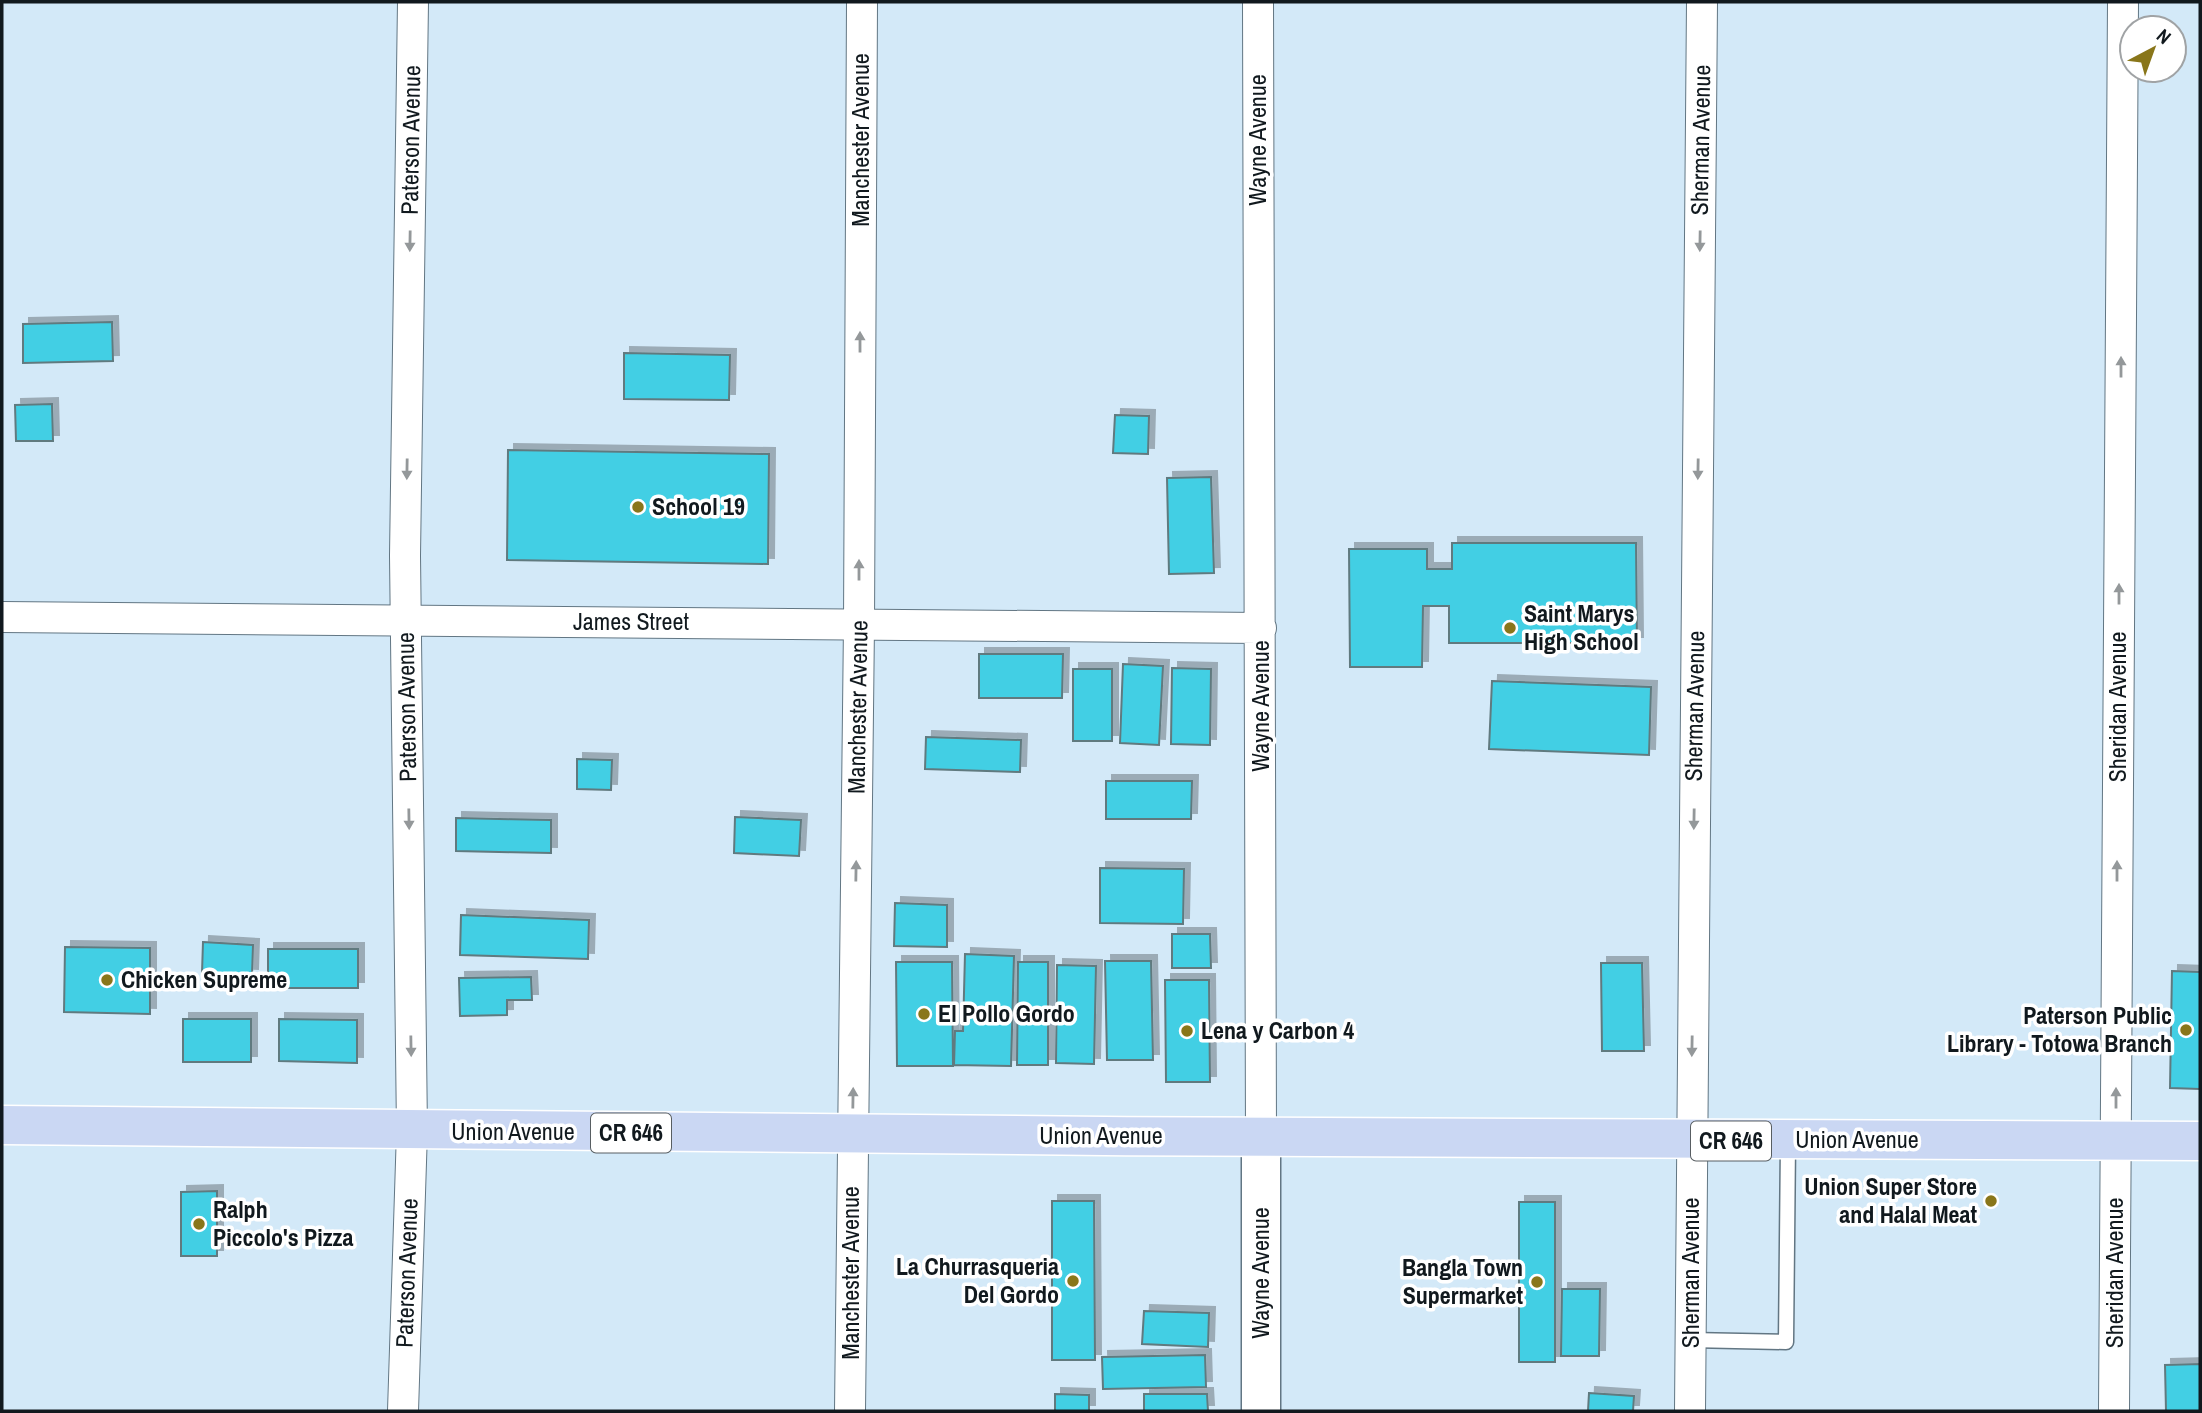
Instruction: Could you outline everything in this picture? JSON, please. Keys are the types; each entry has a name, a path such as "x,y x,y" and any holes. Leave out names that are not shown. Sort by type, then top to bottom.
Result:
{"main road":[{"name":"Union Avenue","path":"2,1125 852,1135 2200,1141"},
{"name":"Wayne Avenue","path":"1261,1137 1261,1411"}],"street":[{"name":"Paterson Avenue","path":"403,1411 412,1131 405,556 413,2"},
{"name":"Manchester Avenue","path":"850,1411 859,624 862,2"},
{"name":"Wayne Avenue","path":"1258,2 1261,1137"},
{"name":"Sherman Avenue","path":"1690,1411 1702,2"},
{"name":"Sheridan Avenue","path":"2114,1411 2123,2"},
{"name":"James Street","path":"2,617 1261,628"}],"lane":[{"path":"1690,1340 1786,1342 1788,1140"}],"building":[{"path":"112,322 113,361 23,363 23,324"},
{"path":"624,353 730,355 729,400 624,399"},
{"path":"52,404 53,441 16,441 15,405"},
{"path":"1115,415 1149,416 1148,454 1113,453"},
{"name":"School 19","path":"508,450 769,454 768,564 507,560"},
{"path":"1211,477 1214,573 1169,574 1167,478"},
{"path":"1452,543 1636,543 1637,643 1449,643 1449,606 1423,606 1422,667 1350,667 1349,549 1427,549 1427,569 1452,569"},
{"path":"979,654 1063,654 1062,698 979,698"},
{"path":"1123,664 1163,666 1159,745 1120,743"},
{"path":"1172,668 1211,669 1210,745 1171,744"},
{"path":"1073,669 1112,669 1112,741 1073,741"},
{"path":"1492,681 1651,687 1649,755 1489,749"},
{"path":"926,737 1021,740 1020,772 925,769"},
{"path":"577,759 612,760 611,790 577,789"},
{"path":"1106,781 1192,781 1191,819 1106,819"},
{"path":"735,817 801,820 799,856 734,853"},
{"path":"456,818 551,820 551,853 456,851"},
{"path":"1100,868 1184,869 1183,924 1100,923"},
{"path":"895,903 947,905 947,947 894,946"},
{"path":"461,915 589,920 588,959 460,955"},
{"path":"1172,934 1210,934 1211,968 1172,968"},
{"path":"203,942 253,945 252,975 202,973"},
{"name":"Chicken Supreme","path":"65,947 150,948 150,1014 64,1012"},
{"path":"268,949 358,949 358,988 268,988"},
{"path":"965,954 1014,956 1011,1066 954,1065 955,1031 963,1031"},
{"path":"1105,961 1151,961 1153,1060 1107,1060"},
{"name":"El Pollo Gordo","path":"896,962 952,962 953,1066 897,1066"},
{"path":"1018,962 1048,962 1048,1065 1017,1065"},
{"path":"1601,963 1642,963 1644,1051 1602,1051"},
{"path":"1057,965 1096,966 1094,1064 1056,1063"},
{"name":"Paterson Public Library - Totowa Branch","path":"2172,971 2200,972 2200,1089 2170,1088"},
{"path":"531,977 532,1000 507,1000 507,1015 460,1016 459,978"},
{"name":"Lena y Carbon 4","path":"1165,980 1209,980 1210,1082 1166,1082"},
{"path":"183,1019 251,1019 251,1062 183,1062"},
{"path":"279,1019 357,1020 357,1063 279,1061"},
{"name":"Ralph Piccolo's Pizza","path":"217,1191 217,1256 181,1256 181,1192"},
{"name":"La Churrasqueria Del Gordo","path":"1052,1201 1094,1201 1095,1360 1052,1360"},
{"name":"Bangla Town Supermarket","path":"1519,1202 1555,1202 1555,1362 1519,1362"},
{"path":"1562,1289 1600,1289 1599,1356 1561,1356"},
{"path":"1144,1311 1209,1313 1208,1347 1142,1344"},
{"path":"1205,1355 1206,1387 1103,1389 1102,1357"},
{"path":"2200,1364 2200,1411 2166,1411 2165,1365"},
{"path":"1589,1393 1634,1396 1633,1411 1588,1411"},
{"path":"1055,1394 1089,1395 1089,1411 1055,1411"},
{"path":"1144,1394 1207,1394 1208,1411 1144,1411"}],"place":[{"name":"School 19","path":"638,507"},
{"name":"Saint Marys High School","path":"1510,628"},
{"name":"Chicken Supreme","path":"107,980"},
{"name":"El Pollo Gordo","path":"924,1014"},
{"name":"Paterson Public Library - Totowa Branch","path":"2186,1030"},
{"name":"Lena y Carbon 4","path":"1187,1031"},
{"name":"Union Super Store and Halal Meat","path":"1991,1201"},
{"name":"Ralph Piccolo's Pizza","path":"199,1224"},
{"name":"La Churrasqueria Del Gordo","path":"1073,1281"},
{"name":"Bangla Town Supermarket","path":"1537,1282"}]}
